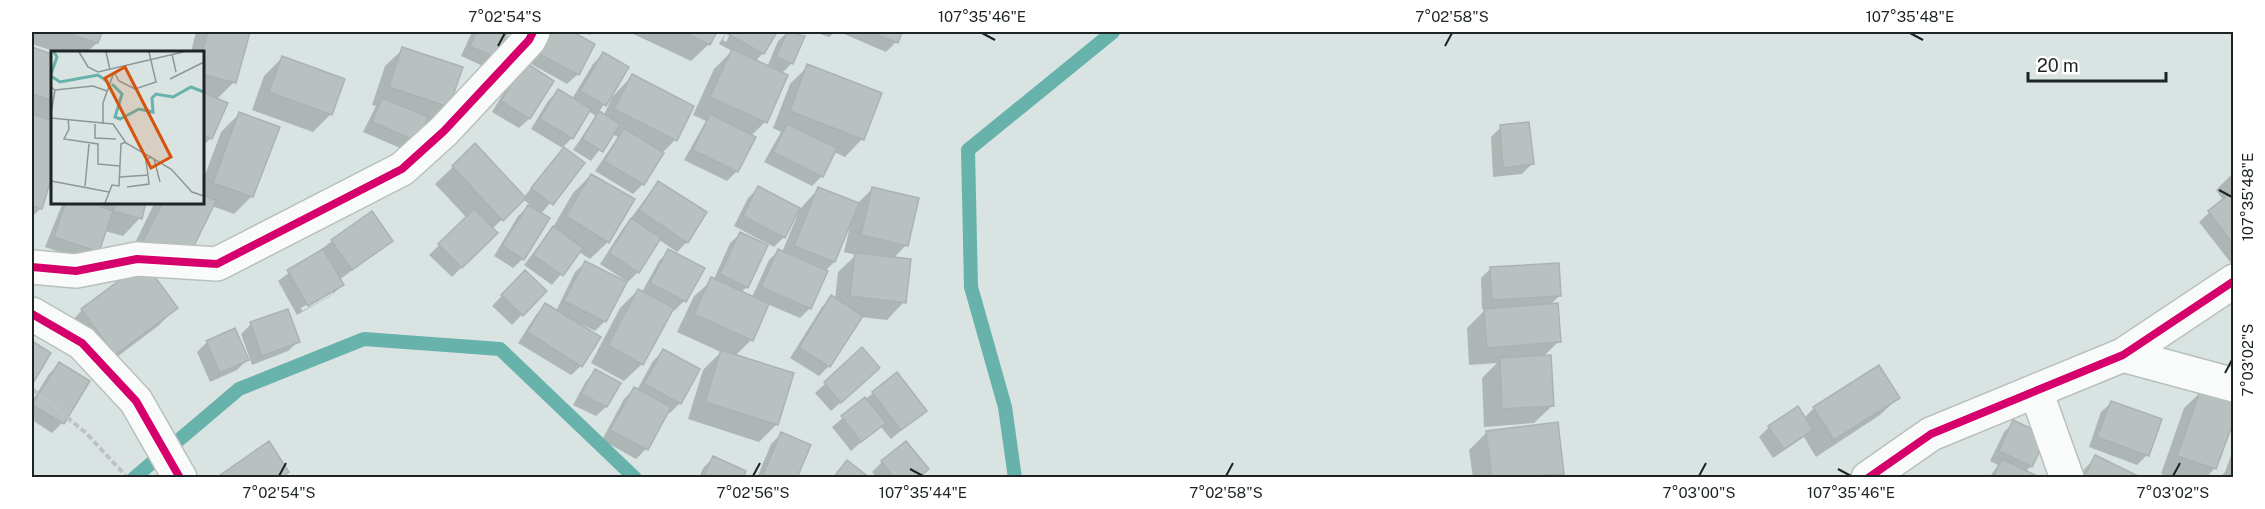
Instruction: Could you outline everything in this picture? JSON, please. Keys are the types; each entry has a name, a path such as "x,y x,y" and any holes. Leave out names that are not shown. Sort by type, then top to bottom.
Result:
{"street":[{"path":"32,267 76,271 137,259 217,264 402,169 444,131 529,40 532,32"},
{"path":"1868,477 1931,434 2123,355 2234,280"},
{"path":"32,314 82,342 136,401 180,477"},
{"path":"2123,355 2234,385"},
{"path":"2036,391 2067,477"}],"path":[{"path":"32,389 85,432 128,477"}],"building":[{"path":"63,32 102,32 98,43"},
{"path":"208,32 250,32 236,83 204,75 202,51"},
{"path":"477,32 508,32 496,58 470,46"},
{"path":"552,32 573,32 595,44 579,75 539,54"},
{"path":"683,32 717,32 710,45"},
{"path":"730,32 777,32 764,54 728,34"},
{"path":"787,32 805,36 793,64 776,57"},
{"path":"870,32 902,32 898,43"},
{"path":"32,47 51,54 51,100 32,94"},
{"path":"402,47 463,67 449,107 389,87"},
{"path":"732,49 788,75 767,123 710,97"},
{"path":"603,52 629,67 606,106 580,91"},
{"path":"282,56 345,79 332,115 269,92"},
{"path":"525,62 554,81 530,119 501,101"},
{"path":"807,64 882,93 864,140 790,111"},
{"path":"632,74 694,106 677,141 614,109"},
{"path":"558,89 591,109 573,139 540,119"},
{"path":"204,93 228,103 212,139 204,136"},
{"path":"382,98 428,117 418,142 372,122"},
{"path":"599,111 620,124 603,152 582,139"},
{"path":"239,112 280,127 253,197 213,183"},
{"path":"32,114 51,121 51,179 42,209 32,206"},
{"path":"710,114 756,137 738,172 693,150"},
{"path":"1529,122 1534,164 1503,168 1500,125"},
{"path":"787,124 837,148 823,177 773,152"},
{"path":"624,128 664,153 644,185 604,161"},
{"path":"475,143 526,198 503,221 452,166"},
{"path":"564,147 585,163 553,205 531,188"},
{"path":"591,174 635,199 609,243 566,216"},
{"path":"658,181 707,212 688,243 639,210"},
{"path":"758,186 800,208 785,238 743,216"},
{"path":"818,187 859,203 835,262 794,246"},
{"path":"872,187 919,198 908,246 861,235"},
{"path":"2234,191 2234,245 2208,211"},
{"path":"204,195 216,201 186,262 143,241 162,204 204,204"},
{"path":"65,204 95,204 113,211 99,252 54,237"},
{"path":"115,204 146,204 142,219 113,211"},
{"path":"528,205 550,218 524,260 502,245"},
{"path":"474,209 498,233 462,268 438,244"},
{"path":"372,211 393,241 352,270 331,240"},
{"path":"631,218 661,238 639,273 609,253"},
{"path":"553,226 583,248 563,276 533,255"},
{"path":"740,232 768,245 748,288 720,274"},
{"path":"323,249 344,285 308,306 287,270"},
{"path":"668,249 705,268 686,302 650,283"},
{"path":"778,249 828,271 811,309 761,287"},
{"path":"855,253 911,259 906,303 850,296"},
{"path":"585,261 627,282 606,322 564,301"},
{"path":"144,262 178,308 115,355 81,309"},
{"path":"1559,263 1561,296 1492,300 1490,267"},
{"path":"525,270 547,291 523,316 501,295"},
{"path":"711,277 769,304 753,341 694,314"},
{"path":"638,289 674,308 643,365 608,345"},
{"path":"831,295 863,316 830,367 799,348"},
{"path":"545,303 601,337 582,367 527,332"},
{"path":"1558,303 1561,342 1487,348 1484,309"},
{"path":"288,309 300,342 262,356 250,322"},
{"path":"235,328 249,360 220,373 206,341"},
{"path":"32,341 51,353 32,385"},
{"path":"862,347 880,368 841,403 824,382"},
{"path":"663,349 700,369 681,404 644,384"},
{"path":"721,350 794,373 778,425 705,402"},
{"path":"1551,355 1554,406 1502,409 1500,358"},
{"path":"59,362 90,381 64,424 32,405"},
{"path":"1879,365 1900,398 1834,440 1813,407"},
{"path":"595,369 621,383 607,407 581,394"},
{"path":"897,372 927,411 901,430 872,392"},
{"path":"634,387 671,407 648,450 610,430"},
{"path":"2201,389 2234,400 2234,420 2216,469 2177,456"},
{"path":"865,397 886,423 861,442 841,416"},
{"path":"2111,401 2162,419 2149,456 2097,437"},
{"path":"1798,406 1813,430 1784,449 1768,426"},
{"path":"2013,420 2047,436 2032,467 1999,451"},
{"path":"1558,422 1564,474 1492,478 1486,431"},
{"path":"781,432 811,445 797,478 769,478 763,475"},
{"path":"269,441 289,472 281,478 216,478"},
{"path":"906,441 929,469 919,478 894,478 881,461"},
{"path":"2095,455 2142,478 2084,478"},
{"path":"713,456 746,471 743,478 703,478"},
{"path":"2002,459 2035,475 2034,478 1993,478"},
{"path":"847,460 870,478 833,478"}],"waterway":[{"path":"1015,478 1005,407 971,287 968,150 1113,32"},
{"path":"134,478 239,389 364,339 500,349 635,478"}],"cycle path":[{"path":"32,267 76,271 137,259 217,264 402,169 444,131 529,40 533,32"},
{"path":"1868,478 1931,434 2123,355 2234,281"},
{"path":"32,314 82,343 136,401 180,478"}]}
